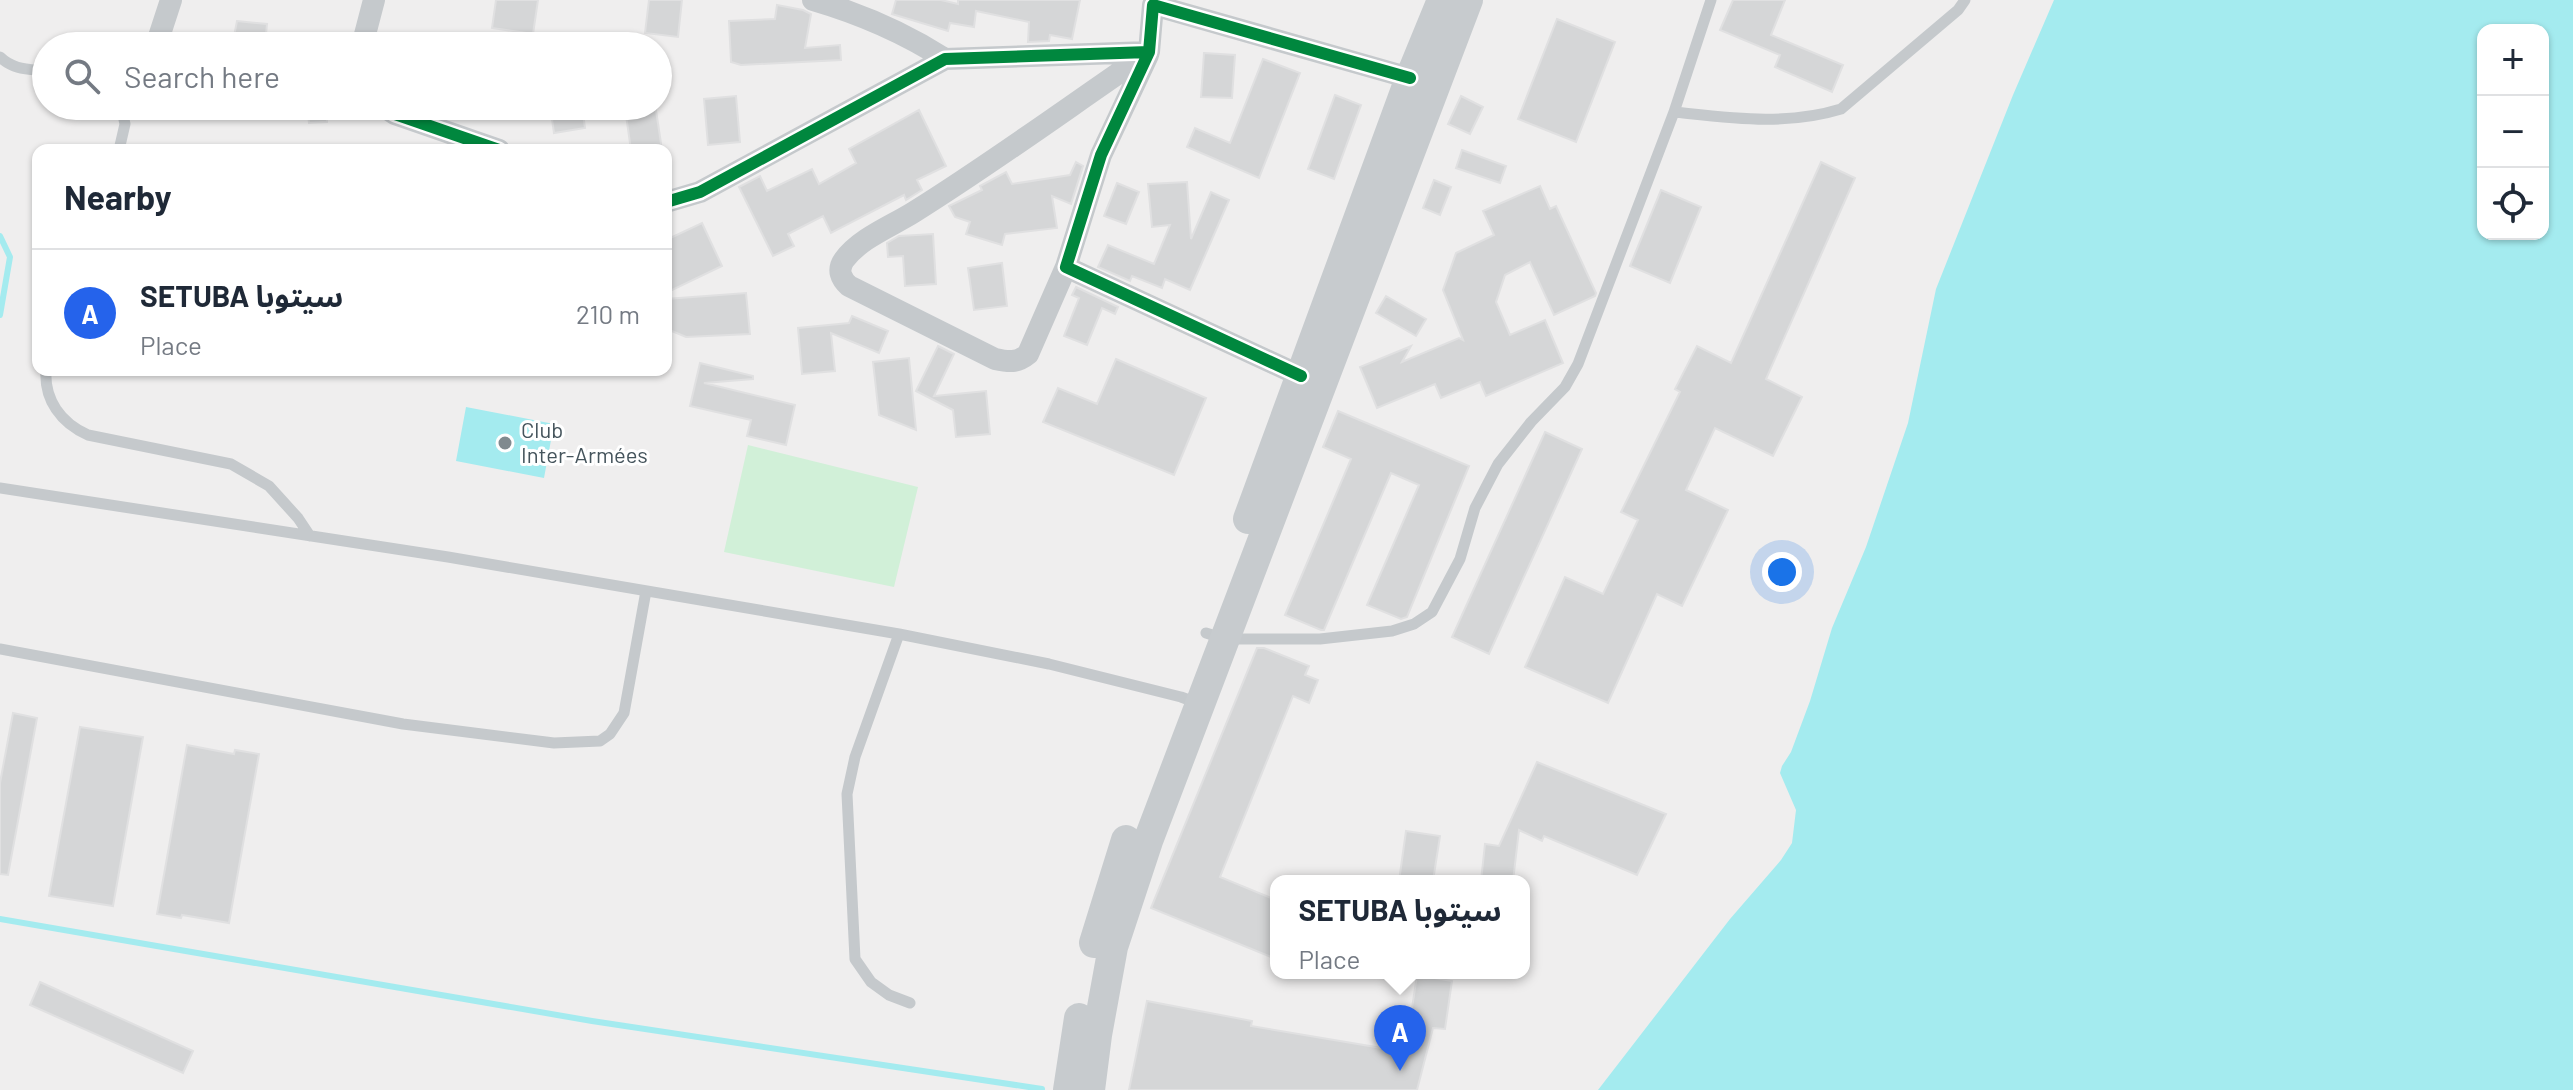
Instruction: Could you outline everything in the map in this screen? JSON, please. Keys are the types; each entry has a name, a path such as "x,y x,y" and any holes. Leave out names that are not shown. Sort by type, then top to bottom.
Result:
{"main road":[{"path":"1090,1090 1113,947 1191,701 1314,362 1410,78 1442,0"},
{"path":"1314,362 1468,0"},
{"path":"1068,1090 1093,944 1127,837 1191,701"}],"street":[{"path":"161,32 171,0"},
{"path":"366,32 374,0"},
{"path":"813,0 858,13 911,37 945,59"},
{"path":"1149,52 914,212 873,236 842,263 842,280 995,359 1020,361 1028,354 1066,267 1101,155 1149,52 1153,2 1410,78"},
{"path":"672,200 700,192 945,59 1149,52"},
{"path":"412,120 482,144"},
{"path":"1066,267 1314,362"}],"lane":[{"path":"1216,636 1320,639 1392,631 1414,624 1432,612 1460,559 1475,508 1498,464 1531,422 1565,387 1578,364 1674,112 1711,0"},
{"path":"1674,112 1753,121 1817,116 1841,109 1958,10 1965,0"},
{"path":"0,57 11,66 32,69"},
{"path":"120,144 124,120"},
{"path":"46,376 55,409 78,430 88,435 231,464 269,486 310,536"},
{"path":"0,488 899,634 1049,664 1191,701"},
{"path":"0,649 403,724 554,743 600,741 610,734 624,713 646,591"},
{"path":"899,634 852,767 847,794 855,959 871,982 889,995 910,1003"}],"green space":[{"path":"748,445 918,487 894,587 724,552"}],"water":[{"path":"2054,0 2573,0 2573,1090 1598,1090 1792,843 1796,810 1780,773 1810,701 1832,628 1866,547 1908,423 1936,289"},
{"name":"Club Inter-Armées","path":"466,407 554,424 544,478 456,461"}],"building":[{"path":"496,0 538,0 533,32 492,28"},
{"path":"649,0 682,0 678,37 672,36 672,32 645,32"},
{"path":"896,0 941,0 958,4 958,0 1080,0 1072,39 1050,35 1049,41 1028,42 1029,22 976,11 974,27 950,23 948,31 892,14"},
{"path":"1733,0 1785,0 1771,35 1843,65 1832,92 1775,67 1780,55 1720,30"},
{"path":"777,5 811,14 805,48 840,45 841,60 741,65 731,62 729,21 775,19"},
{"path":"1557,19 1615,42 1576,142 1518,119"},
{"path":"237,21 267,24 266,32 235,32"},
{"path":"1204,53 1235,55 1232,98 1201,97"},
{"path":"1263,59 1300,73 1259,178 1187,147 1195,128 1230,143"},
{"path":"1335,95 1361,105 1334,179 1308,169"},
{"path":"736,96 740,142 708,145 704,99"},
{"path":"1461,96 1483,107 1470,134 1448,124"},
{"path":"919,110 946,166 917,180 922,190 906,200 904,195 831,233 823,216 788,234 794,246 773,256 739,187 760,176 767,191 812,169 819,184 856,163 849,149"},
{"path":"309,120 327,120 327,122 309,123"},
{"path":"552,120 584,120 585,128 554,133"},
{"path":"627,120 658,120 661,144 630,144"},
{"path":"1462,150 1506,166 1500,183 1456,168"},
{"path":"1076,162 1083,166 1071,204 1052,196 1057,228 1005,234 1002,245 966,234 970,222 955,217 949,206 982,190 980,186 1006,172 1012,184 1070,175"},
{"path":"1821,162 1855,178 1766,379 1802,397 1773,456 1715,428 1686,490 1728,510 1682,606 1657,594 1608,703 1525,667 1565,577 1603,594 1638,520 1621,512 1680,392 1675,389 1697,346 1731,363"},
{"path":"1434,180 1451,187 1440,215 1423,208"},
{"path":"1187,182 1191,239 1211,192 1229,200 1190,290 1165,279 1162,288 1132,276 1130,281 1098,267 1108,245 1154,264 1170,225 1152,227 1148,184"},
{"path":"1117,183 1139,192 1126,224 1104,216"},
{"path":"1540,186 1550,209 1556,206 1595,296 1554,315 1530,262 1505,275 1496,302 1510,335 1545,320 1563,363 1486,396 1480,382 1441,398 1435,384 1377,408 1360,367 1411,346 1402,362 1459,338 1463,340 1443,290 1456,253 1494,235 1483,211"},
{"path":"1661,190 1701,207 1670,283 1630,266"},
{"path":"702,223 722,266 672,290 672,237"},
{"path":"933,234 936,284 905,286 903,256 888,257 887,243 899,236"},
{"path":"1002,263 1007,306 974,310 968,268"},
{"path":"1076,287 1118,307 1115,314 1102,308 1087,345 1064,336 1079,298 1072,295"},
{"path":"746,293 750,334 686,337 672,331 672,299"},
{"path":"1386,296 1426,319 1416,336 1376,313"},
{"path":"852,316 888,331 879,353 831,333 835,371 802,374 798,328 849,323"},
{"path":"938,346 954,354 934,396 986,391 990,434 956,437 953,410 916,391"},
{"path":"909,358 916,430 879,415 873,362"},
{"path":"1116,359 1206,398 1174,475 1043,422 1058,388 1097,404"},
{"path":"700,363 753,376 753,379 704,383 795,405 786,445 747,436 751,420 690,406"},
{"path":"1338,411 1469,466 1407,617 1401,619 1367,605 1419,485 1391,473 1324,630 1321,630 1285,615 1351,459 1323,447"},
{"path":"1545,432 1582,449 1489,654 1452,637"},
{"path":"1257,648 1309,666 1305,675 1318,680 1309,703 1293,696 1220,877 1270,898 1270,957 1151,908"},
{"path":"13,713 37,718 8,875 0,874 0,783"},
{"path":"80,727 143,737 113,906 49,896"},
{"path":"187,745 234,754 235,750 259,754 229,923 157,914"},
{"path":"1537,762 1666,814 1637,875 1544,836 1542,841 1519,830 1514,875 1482,875 1485,844 1499,846"},
{"path":"1406,831 1440,836 1434,875 1400,875"},
{"path":"1416,979 1452,981 1445,1029 1433,1028 1417,1090 1129,1090 1147,1001 1252,1021 1251,1026 1382,1048 1383,1044 1406,1048"},
{"path":"40,982 193,1051 183,1073 30,1005"}],"waterway":[{"path":"0,236 10,257 0,315"},
{"path":"0,919 592,1021 1042,1089"}],"cycle path":[{"path":"672,200 700,192 945,59 1149,52 1153,5 1410,78"},
{"path":"1149,52 1101,155 1066,267 1301,376"},
{"path":"412,120 482,144"}],"place":[{"name":"Club Inter-Armées","path":"505,443"},
{"name":"SETUBA سيتوبا","path":"1400,1071"}]}
